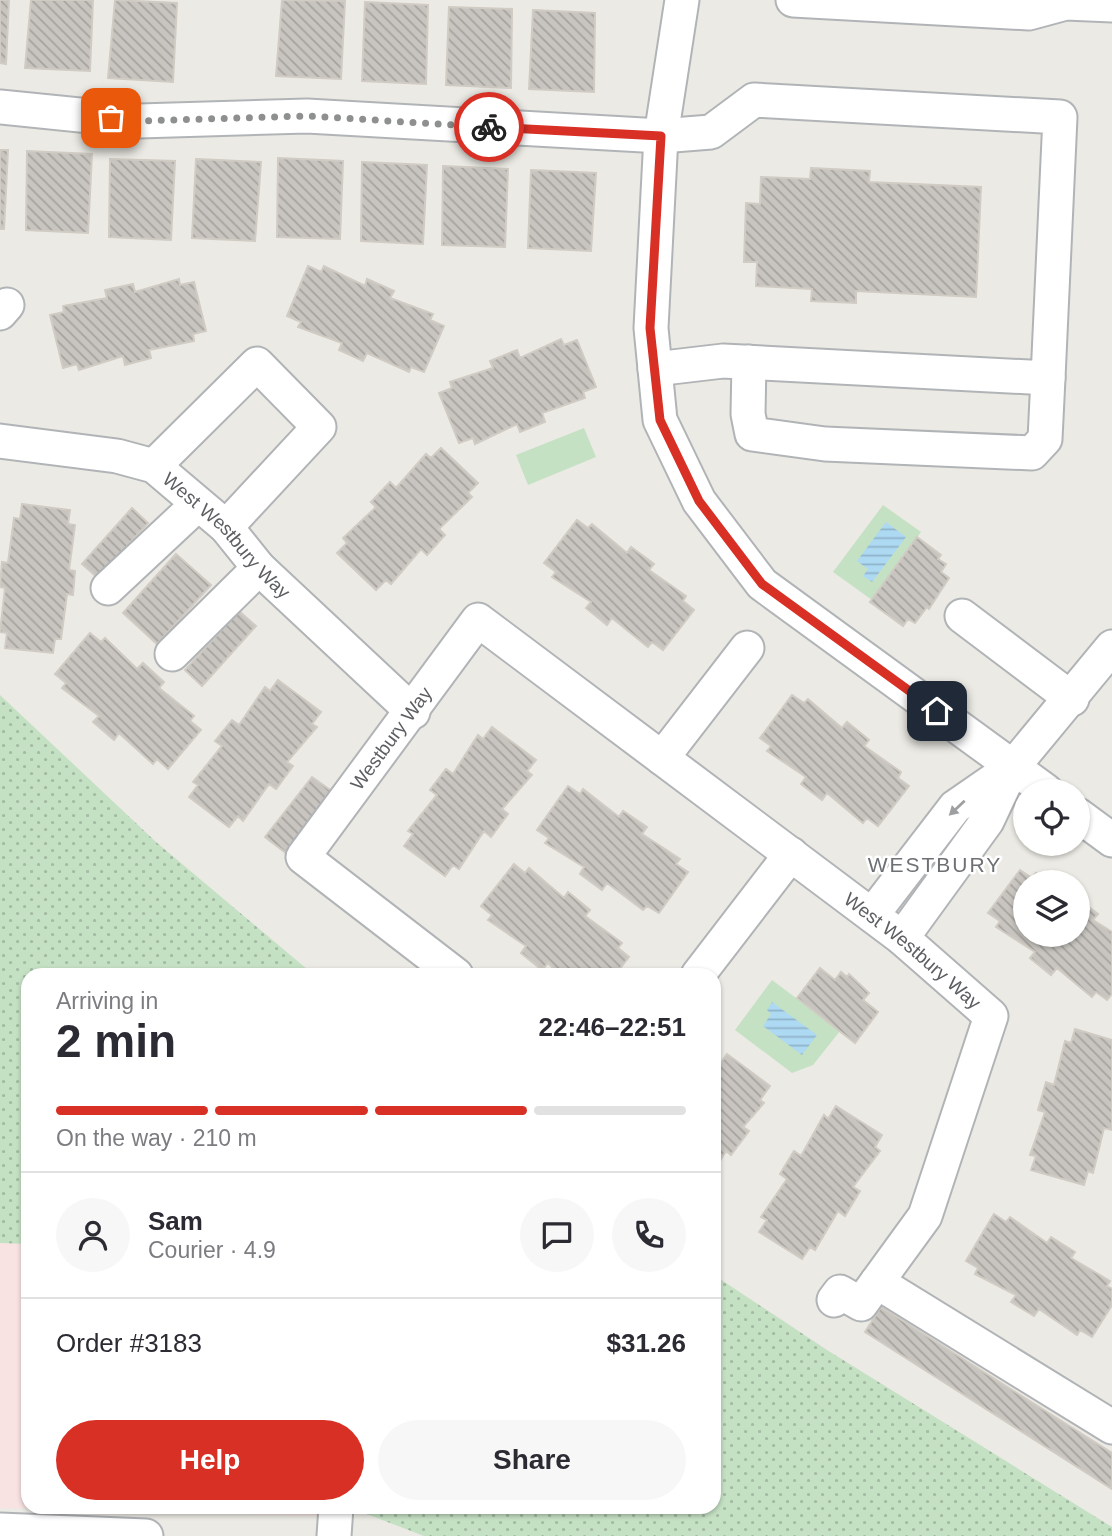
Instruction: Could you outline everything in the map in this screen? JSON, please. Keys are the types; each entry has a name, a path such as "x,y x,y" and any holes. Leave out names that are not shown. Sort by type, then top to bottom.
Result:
{"street":[{"path":"682,0 661,136 650,328 660,420 699,501 762,584 1028,779"},
{"path":"793,0 1029,13 1066,1 1112,5"},
{"path":"0,107 139,121 307,116 661,136 711,132 754,100 1060,117 1045,439 1032,453 825,443 752,434 748,414 749,362"},
{"path":"655,369 723,361 1048,378"},
{"path":"154,466 257,364 319,427 226,527"},
{"name":"West Westbury Way","path":"0,441 117,456 154,466 226,527 259,568 413,712"},
{"path":"108,588 198,504"},
{"path":"172,654 259,568"},
{"path":"962,616 1072,699"},
{"name":"West Westbury Way","path":"478,620 873,915 992,1016 925,1216 877,1282"},
{"name":"Westbury Way","path":"447,968 303,857 413,712 478,620"},
{"path":"873,915 955,807 1012,768 1072,699 1112,647"},
{"path":"662,758 747,648"},
{"path":"902,938 987,821 1012,768"},
{"path":"1090,824 1112,840"},
{"path":"703,968 791,854"},
{"path":"834,1300 840,1292 861,1304 877,1282 1112,1427"},
{"path":"334,1536 336,1514"},
{"path":"0,1530 146,1536"}],"shaded area":[{"path":"0,960 21,979 21,1509 0,1508"},
{"path":"243,1514 324,1514 324,1516"}],"green space":[{"path":"584,428 596,457 528,485 516,455"},
{"path":"883,505 921,532 872,600 833,572"},
{"path":"0,695 156,842 306,968 21,968 21,1244 0,1243"},
{"path":"772,980 840,1031 813,1065 792,1073 735,1030"},
{"path":"721,1280 827,1350 1112,1527 1112,1536 424,1536 367,1514 721,1514"}],"water":[{"path":"886,522 906,537 872,582 863,576 868,569 857,561"},
{"path":"772,1002 817,1035 802,1055 763,1026 771,1014 767,1010"}],"building":[{"path":"0,0 9,0 6,64 0,63"},
{"path":"31,0 93,0 90,71 25,68"},
{"path":"115,0 177,3 173,82 108,78"},
{"path":"282,0 345,1 341,79 276,76"},
{"path":"365,2 428,5 426,84 362,81"},
{"path":"449,7 512,9 511,88 446,85"},
{"path":"533,10 595,13 594,92 529,89"},
{"path":"0,150 8,150 4,229 0,229"},
{"path":"27,151 92,154 88,233 26,230"},
{"path":"278,158 343,161 340,239 277,237"},
{"path":"110,159 175,161 171,240 109,237"},
{"path":"196,159 261,162 255,241 192,238"},
{"path":"362,162 427,165 423,244 361,241"},
{"path":"443,166 508,169 505,247 442,245"},
{"path":"811,168 870,171 869,182 981,187 976,297 856,291 856,303 811,301 812,289 756,286 757,262 744,262 746,203 760,204 761,177 810,179"},
{"path":"531,170 596,173 591,251 528,248"},
{"path":"308,266 321,272 324,266 365,286 367,279 394,291 390,298 433,314 430,320 444,326 424,372 411,367 409,372 367,353 363,361 339,350 342,343 298,327 301,322 287,316"},
{"path":"179,279 180,285 194,282 206,331 193,334 194,341 149,350 151,358 125,365 123,356 79,370 77,364 63,368 50,315 64,312 63,306 107,298 105,290 133,284 135,292"},
{"path":"561,339 564,345 577,340 596,387 583,392 585,398 542,413 545,422 520,432 517,424 475,444 473,438 459,443 439,393 452,388 450,382 493,368 490,361 517,350 520,358"},
{"path":"441,448 478,483 468,493 472,497 439,529 445,535 427,555 421,549 391,584 386,580 376,590 337,553 347,543 343,538 376,507 371,502 390,482 396,488 426,454 431,458"},
{"path":"22,504 70,510 68,524 75,525 69,570 75,571 73,595 67,594 61,639 55,639 53,653 5,648 7,633 0,632 5,588 0,587 2,562 8,563 14,518 20,519"},
{"path":"132,508 148,523 98,578 82,564"},
{"path":"577,520 588,528 592,524 627,553 631,547 654,564 649,570 686,596 683,601 694,610 663,650 652,642 648,647 612,618 607,625 586,608 591,602 552,577 556,572 544,563"},
{"path":"917,537 941,555 938,559 946,564 941,572 949,578 929,609 927,607 915,623 908,619 903,626 870,602"},
{"path":"176,554 211,585 157,644 123,613"},
{"path":"239,611 256,626 202,686 185,670"},
{"path":"90,633 101,642 105,638 137,669 143,663 164,682 159,688 194,716 190,721 201,730 168,769 157,759 153,764 119,733 114,740 93,722 99,716 62,688 66,683 55,674"},
{"path":"278,680 321,712 312,724 317,727 287,762 293,766 276,789 269,784 243,821 238,816 229,827 189,797 198,785 193,782 222,746 215,741 232,720 239,725 265,687 270,691"},
{"path":"792,695 804,703 808,699 842,728 847,722 869,740 864,746 901,772 898,778 909,786 878,826 867,818 863,823 827,793 822,800 801,784 806,777 767,751 771,746 760,738"},
{"path":"492,727 536,760 527,771 532,775 502,809 508,814 491,837 484,831 459,869 453,865 445,876 404,846 413,834 408,831 437,795 430,790 446,769 453,774 478,735 483,739"},
{"path":"312,777 333,792 286,853 265,837"},
{"path":"568,786 580,794 583,789 619,817 623,811 647,827 642,834 680,859 676,864 688,872 659,913 647,906 643,910 607,883 602,890 580,874 584,867 545,843 549,838 537,830"},
{"path":"514,864 525,873 529,868 564,898 568,892 590,910 585,916 622,943 618,948 629,957 620,968 553,968 548,963 544,968 540,968 521,953 526,946 488,920 492,915 481,906"},
{"path":"1013,879 1013,938 996,927 1000,921 988,913"},
{"path":"1090,908 1098,914 1093,920 1112,932 1112,994 1107,1000 1096,992 1092,997 1057,968 1051,975 1030,958 1035,952 1027,947 1090,947"},
{"path":"820,968 835,980 841,972 847,977 849,974 869,993 863,1000 878,1012 855,1043 797,998"},
{"path":"1075,1029 1112,1040 1112,1130 1104,1128 1093,1173 1088,1171 1084,1185 1031,1170 1036,1156 1030,1155 1045,1112 1038,1110 1046,1082 1054,1085 1065,1041 1071,1043"},
{"path":"727,1054 770,1086 760,1100 764,1103 743,1127 749,1131 731,1155 726,1151 721,1159 721,1062"},
{"path":"836,1106 882,1135 875,1147 880,1151 853,1187 860,1191 845,1216 838,1211 815,1250 810,1247 802,1259 759,1232 767,1220 761,1217 787,1179 780,1174 794,1151 801,1156 824,1115 828,1119"},
{"path":"994,1214 1006,1222 1010,1217 1047,1243 1051,1237 1075,1252 1071,1258 1110,1281 1107,1286 1112,1289 1112,1305 1092,1337 1080,1330 1077,1335 1039,1309 1034,1316 1011,1302 1016,1295 975,1274 978,1268 966,1261"},
{"path":"881,1307 1112,1453 1112,1489 865,1332"}],"way so far":[{"path":"111,118 139,121 307,116 489,127"}],"district":[{"name":"WESTBURY","path":"935,864"}],"route":[{"path":"489,127 661,136 650,328 660,420 699,501 762,584 937,711"}]}
